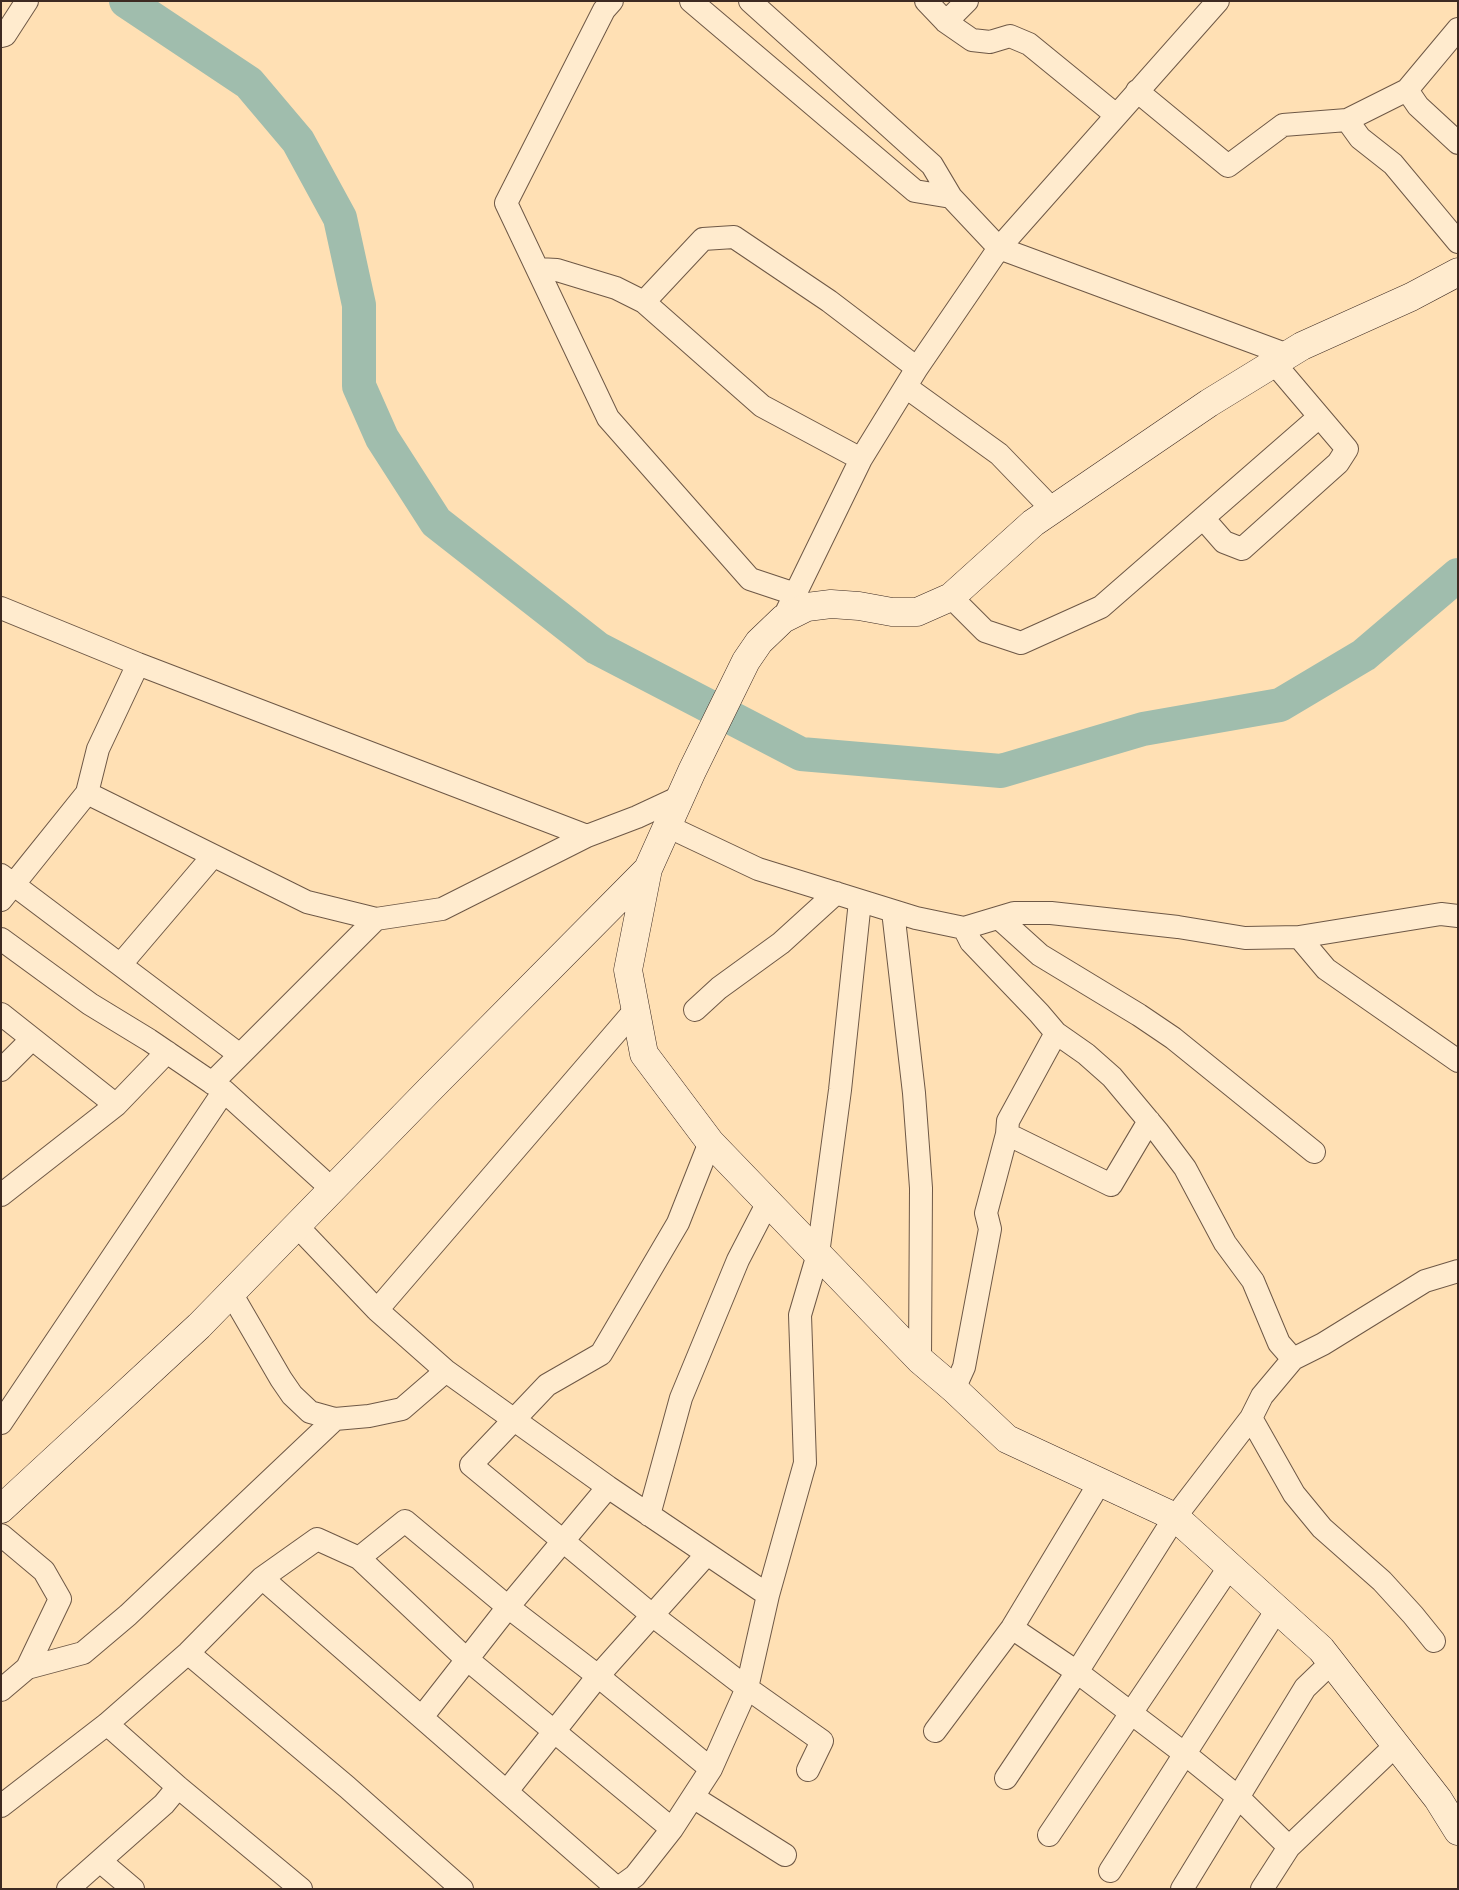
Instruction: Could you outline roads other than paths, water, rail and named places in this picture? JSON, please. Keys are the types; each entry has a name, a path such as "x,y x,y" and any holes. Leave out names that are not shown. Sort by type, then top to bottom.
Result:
{"main road":[{"path":"1458,272 1411,297 1302,346 1208,403 1033,523 951,597 917,612 892,612 860,606 830,604 807,607 783,618 758,642 746,661 692,770 648,869 628,970 644,1054 710,1142 920,1360 1007,1439 1175,1517 1278,1608 1321,1649 1438,1798 1458,1831"},
{"path":"1,1508 199,1326 648,869"}],"street":[{"path":"1,36 4,35 26,1"},
{"path":"692,1 915,191 951,197"},
{"path":"750,1 932,164 951,197 999,248 1281,359 1319,417 1347,449 1338,463 1242,549 1224,542 1203,518"},
{"path":"926,1 946,22 972,40 990,42 1010,36 1029,44 1116,115"},
{"path":"946,22 967,1"},
{"path":"783,618 861,459 917,368 999,248 1218,1"},
{"path":"602,4 506,203 608,418 750,579 795,594"},
{"path":"1137,92 1228,166 1283,125 1347,120 1406,90 1458,29"},
{"path":"1406,90 1418,106 1458,142"},
{"path":"1347,120 1360,138 1393,164 1458,242"},
{"path":"644,302 703,239 734,237 829,301 917,368"},
{"path":"538,269 557,270 616,288 644,302 762,406 861,459"},
{"path":"906,387 998,454 1052,510"},
{"path":"951,597 985,631 1021,643 1101,607 1319,417"},
{"path":"1,608 138,664 587,836"},
{"path":"138,664 98,750 87,793 6,887 121,964 240,1055"},
{"path":"87,793 307,902 376,919 442,909 587,836 680,798"},
{"path":"667,826 758,869 916,918 964,928 1014,913 1051,913 1178,927 1245,938 1299,936 1441,914 1458,916"},
{"path":"121,964 213,856"},
{"path":"695,1010 718,988 781,943 836,893"},
{"path":"262,1578 618,1889 635,1876 672,1829 711,1768 747,1688 768,1594 805,1462 800,1315 818,1254 840,1090 860,901"},
{"path":"893,911 914,1093 921,1188 920,1360"},
{"path":"999,918 1040,955 1140,1015 1174,1038 1314,1152"},
{"path":"1,1423 240,1055 376,919"},
{"path":"964,928 971,942 1056,1033 1086,1054 1112,1077 1149,1121 1184,1168 1225,1243 1253,1282 1279,1343 1292,1359"},
{"path":"1299,936 1326,969 1458,1061"},
{"path":"1,939 90,1004 167,1052 218,1087 332,1189"},
{"path":"377,1310 636,1010"},
{"path":"1,1014 116,1105"},
{"path":"954,1389 964,1366 990,1230 986,1214 1007,1134 1008,1121 1056,1033"},
{"path":"1,1070 32,1039"},
{"path":"1,1195 116,1105 167,1052"},
{"path":"1007,1134 1111,1185 1149,1121"},
{"path":"710,1142 678,1223 601,1354 547,1385 471,1465 652,1615 747,1688 822,1741 808,1770"},
{"path":"649,1515 681,1398 738,1260 768,1202"},
{"path":"297,1226 377,1310 446,1371 608,1487 768,1594"},
{"path":"1006,1778 1077,1672 1175,1517 1251,1418 1262,1396 1292,1359 1323,1344 1424,1281 1458,1271"},
{"path":"231,1293 281,1379 292,1395 310,1412 334,1419 369,1416 402,1409 446,1371"},
{"path":"1251,1418 1294,1494 1322,1528 1382,1581 1413,1615 1434,1642"},
{"path":"27,1668 82,1653 128,1615 334,1419"},
{"path":"935,1732 1012,1628 1100,1482"},
{"path":"422,1717 508,1607 608,1487"},
{"path":"359,1558 405,1521 508,1607 598,1676 711,1768"},
{"path":"1,1535 44,1571 60,1599 27,1668 1,1690"},
{"path":"1,1806 107,1724 188,1652 262,1578 316,1539 359,1558 468,1659 672,1829"},
{"path":"507,1791 598,1676 707,1554"},
{"path":"1049,1835 1230,1566"},
{"path":"1110,1871 1278,1608"},
{"path":"1012,1628 1077,1672 1185,1754 1238,1797 1289,1847"},
{"path":"188,1652 347,1787 462,1889"},
{"path":"1182,1889 1305,1688 1332,1662"},
{"path":"107,1724 301,1889"},
{"path":"1262,1889 1289,1847 1396,1744"},
{"path":"68,1889 164,1804 178,1786"},
{"path":"693,1797 785,1855"},
{"path":"100,1861 133,1889"}],"waterway":[{"path":"126,1 249,83 298,141 340,218 359,305 359,386 382,438 436,522 597,648 801,754 1001,771 1143,729 1280,705 1364,655 1458,575"}]}
